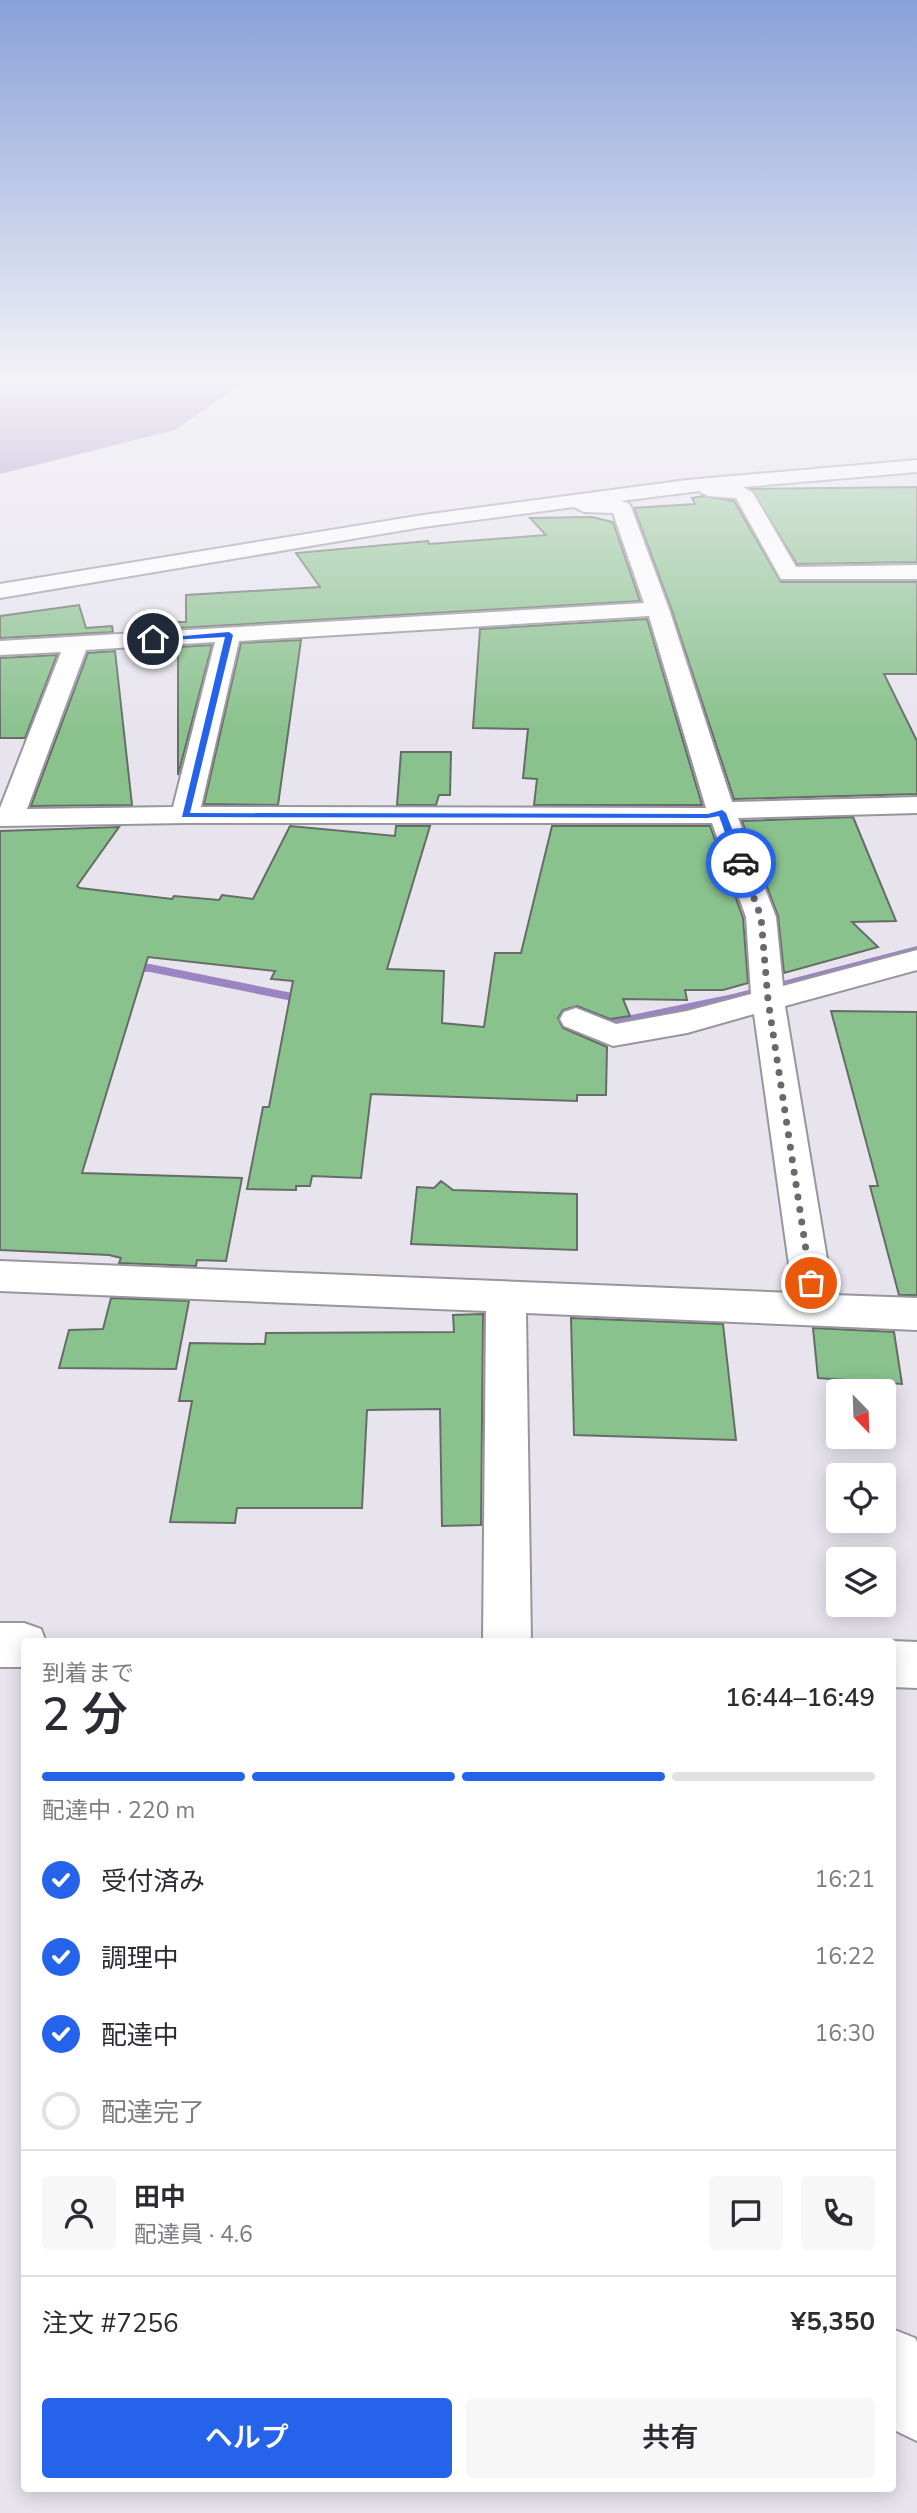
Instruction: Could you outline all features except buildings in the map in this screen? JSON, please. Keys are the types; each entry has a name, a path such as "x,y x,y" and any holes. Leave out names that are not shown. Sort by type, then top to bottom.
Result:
{"main road":[{"path":"0,576 393,511 502,496"},
{"path":"0,591 409,523 613,496"},
{"path":"745,496 789,575 917,572"},
{"path":"543,506 621,507 658,609 722,813 761,917 767,989 815,1309"},
{"path":"0,648 658,609"},
{"path":"185,815 229,635"},
{"path":"76,644 5,818 185,815 708,816 722,813 917,806"},
{"path":"576,1019 613,1035 687,1022 767,989 917,961"},
{"path":"0,1276 917,1314"},
{"path":"506,1296 508,1638"},
{"path":"0,1645 21,1645"},
{"path":"896,1664 917,1665"},
{"path":"896,2369 917,2408"}],"waterway":[{"path":"554,1035 733,998 917,949"},
{"path":"128,968 150,968 307,1000"}],"way so far":[{"path":"741,863 761,917 768,1000 811,1283"}],"route":[{"path":"153,639 229,635 185,815 708,816 722,813 741,863"}]}
